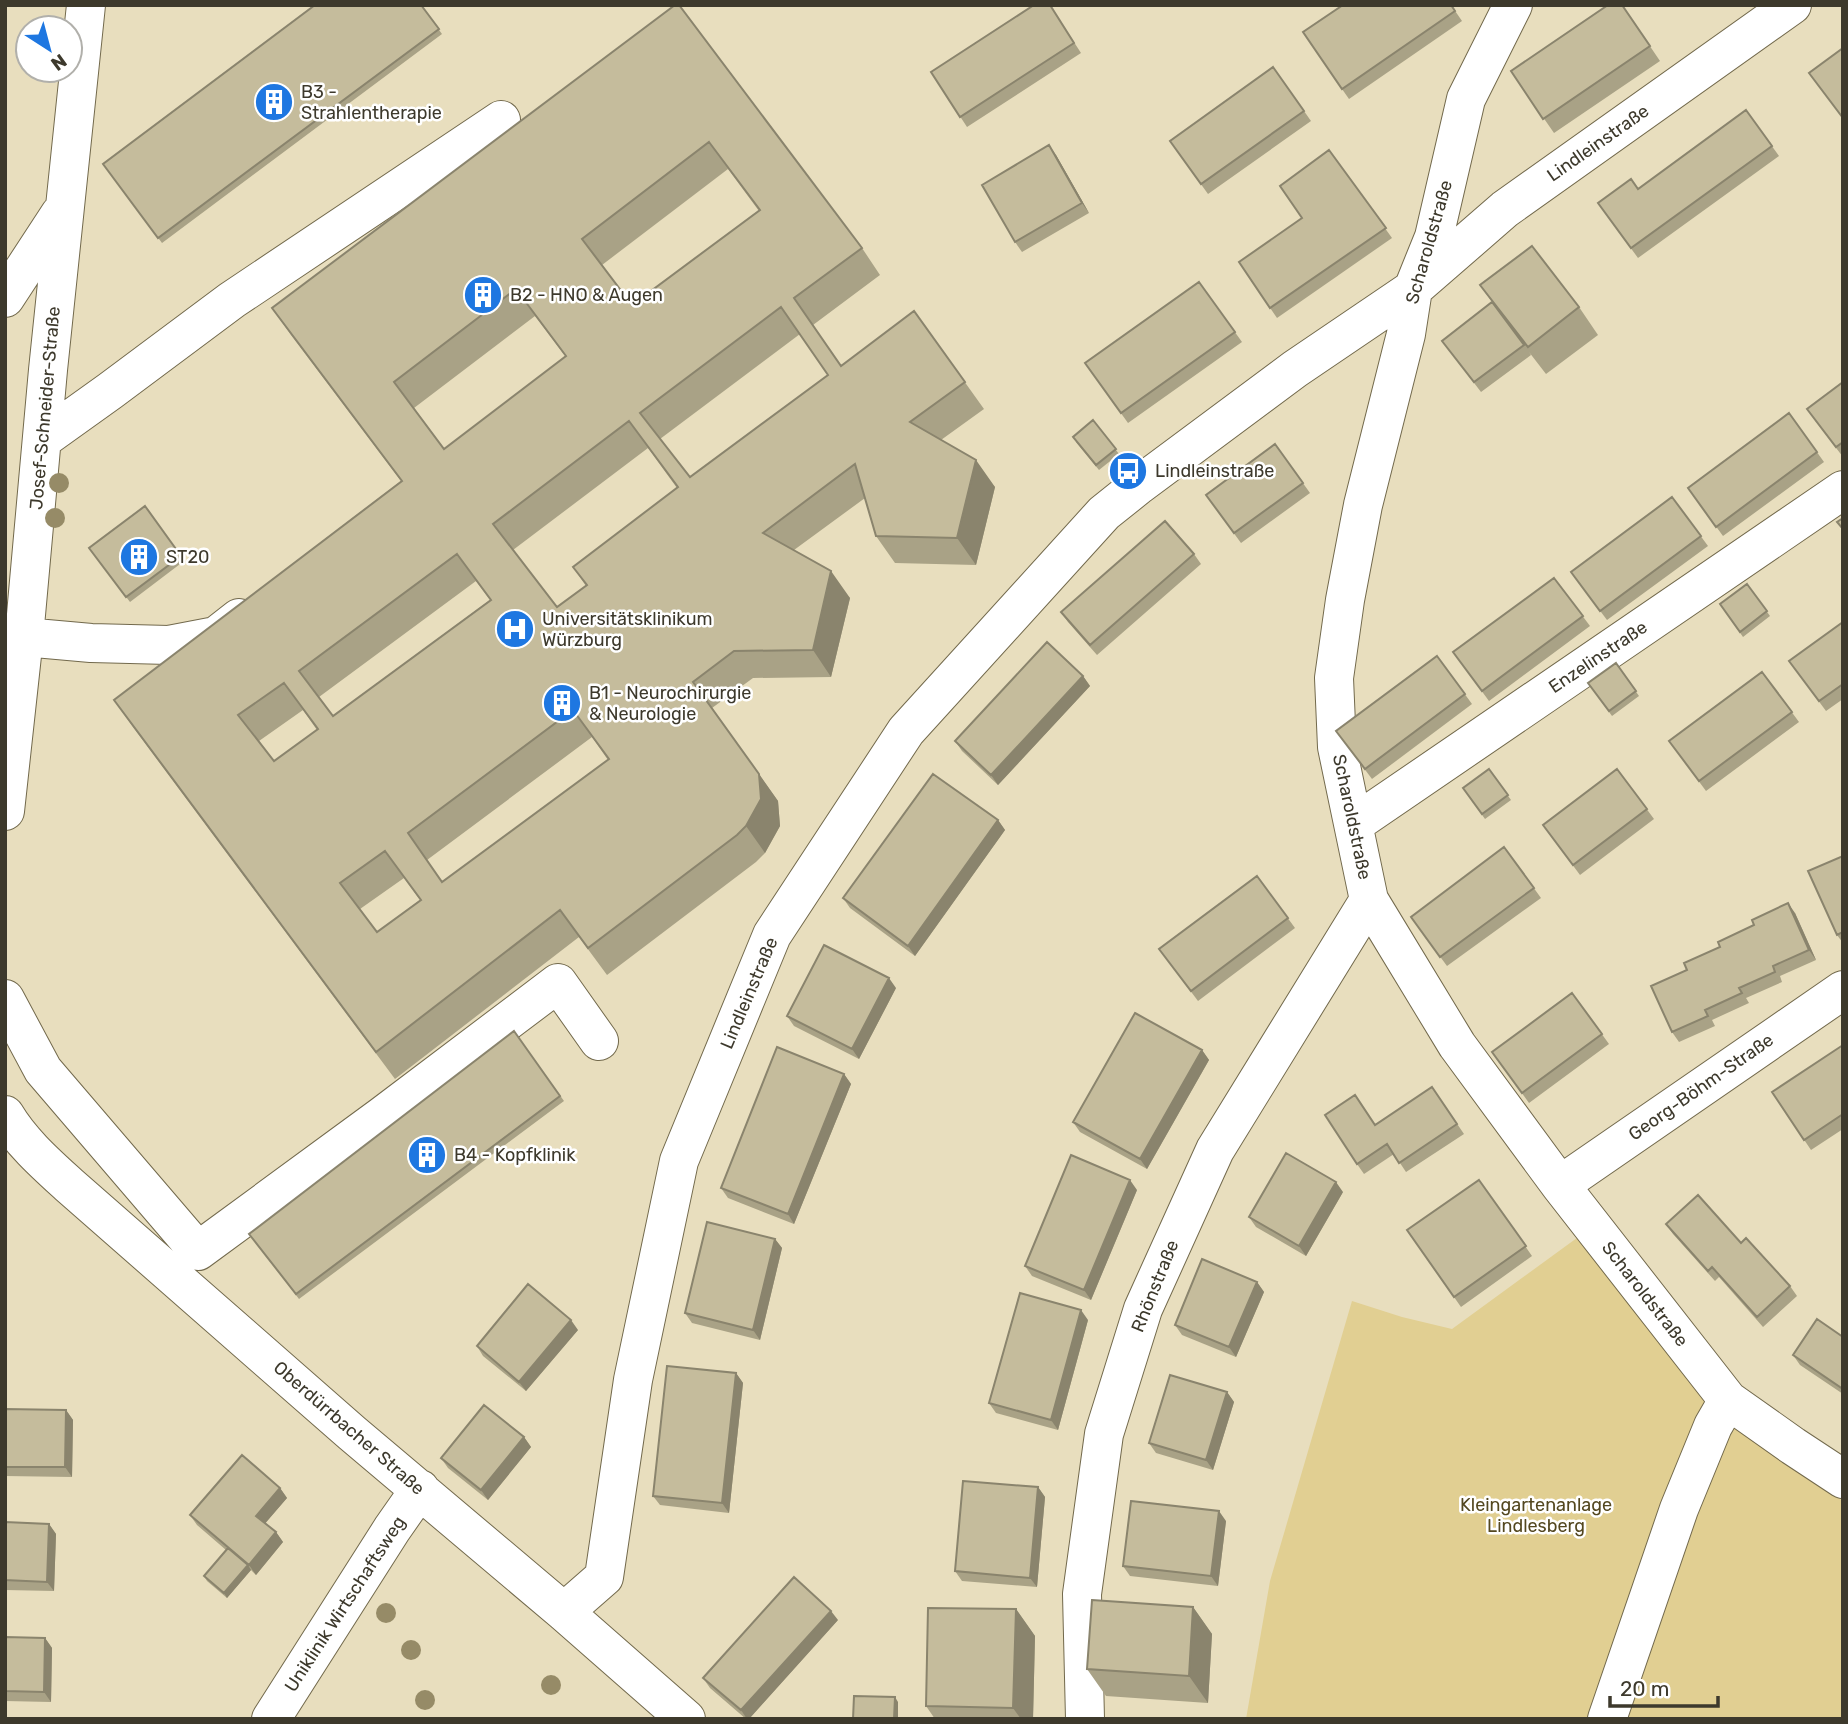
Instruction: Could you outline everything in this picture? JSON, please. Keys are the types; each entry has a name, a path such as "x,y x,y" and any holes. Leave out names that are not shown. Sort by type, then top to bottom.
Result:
{"street":[{"name":"Josef-Schneider-Straße","path":"5,811 24,637 19,526 43,439 86,5"},
{"name":"Scharoldstraße","path":"1513,5 1466,99 1434,237 1413,289 1406,334 1363,505 1345,600 1334,678 1337,747 1369,900 1457,1045 1560,1185 1728,1400 1843,1479"},
{"name":"Lindleinstraße","path":"564,1612 604,1577 633,1380 679,1161 772,935 906,731 1091,526 1139,485 1273,386 1413,289 1505,209 1792,5"},
{"path":"43,439 232,300 501,120"},
{"path":"5,298 65,206"},
{"name":"Enzelinstraße","path":"1354,824 1843,490"},
{"path":"24,637 91,643 169,645 216,636 270,595"},
{"name":"Rhönstraße","path":"1085,1719 1082,1594 1100,1460 1104,1434 1143,1309 1215,1150 1369,900"},
{"path":"5,999 43,1070 184,1262 558,983 599,1041"},
{"name":"Georg-Böhm-Straße","path":"1560,1185 1843,990"},
{"path":"5,1115 14,1130 42,1161"},
{"name":"Oberdürrbacher Straße","path":"5,1152 42,1161 184,1262 420,1489 686,1719"},
{"path":"1607,1719 1679,1509 1713,1426 1728,1400"},
{"name":"Uniklinik Wirtschaftsweg","path":"271,1719 420,1489"}],"green space":[{"name":"Kleingartenanlage Lindlesberg","path":"1581,1235 1719,1415 1843,1501 1843,1719 1246,1719 1270,1581 1352,1301 1452,1329"}],"building":[{"name":"B3 - Strahlentherapie","path":"315,5 421,5 439,29 158,238 103,164"},
{"path":"675,5 679,5 862,248 794,298 841,366 914,311 965,382 910,422 976,460 957,538 876,536 855,464 763,533 831,571 813,650 734,651 693,682 759,774 761,799 746,826 737,835 588,948 560,910 376,1052 114,700 402,481 272,308","holes":["709,142 760,210 632,305 582,239","516,289 566,356 444,449 394,382","781,307 828,375 690,477 640,413","629,421 678,487 573,567 587,585 557,607 493,524","457,554 491,600 333,716 299,671","284,683 318,729 274,761 238,715","573,710 609,759 442,882 408,833","385,851 421,900 377,932 340,883"]},
{"path":"1034,5 1050,5 1074,43 960,117 931,72"},
{"path":"1343,5 1451,5 1455,11 1342,89 1303,32"},
{"path":"1608,5 1622,5 1650,46 1543,119 1511,71"},
{"path":"1843,48 1843,118 1809,73"},
{"path":"1273,67 1304,111 1201,184 1170,141"},
{"path":"1746,110 1772,146 1631,248 1598,203 1631,179 1638,189"},
{"path":"1049,145 1082,203 1015,242 982,185"},
{"path":"1329,150 1386,228 1270,308 1239,262 1302,218 1280,186"},
{"path":"1532,246 1579,307 1528,347 1480,285"},
{"path":"1199,282 1235,332 1121,413 1085,363"},
{"path":"1492,302 1524,345 1474,382 1442,341"},
{"path":"1843,382 1843,442 1836,447 1807,409"},
{"path":"1789,413 1817,452 1716,527 1688,488"},
{"path":"1093,420 1116,449 1096,465 1073,437"},
{"path":"1275,444 1303,483 1234,533 1206,495"},
{"path":"1672,497 1701,536 1600,611 1571,572"},
{"name":"ST20","path":"145,506 181,556 126,597 89,548"},
{"path":"1843,518 1843,529 1837,522"},
{"path":"1165,521 1194,554 1090,645 1061,612"},
{"path":"1554,578 1583,616 1482,691 1453,652"},
{"path":"1747,584 1767,611 1740,632 1720,604"},
{"path":"1843,622 1843,684 1819,701 1789,661"},
{"path":"1047,642 1083,676 991,775 955,741"},
{"path":"1437,656 1465,694 1365,769 1336,731"},
{"path":"1616,663 1636,691 1609,711 1588,683"},
{"path":"1762,672 1792,712 1699,781 1669,741"},
{"path":"1489,769 1508,795 1482,814 1463,788"},
{"path":"1617,769 1647,809 1573,865 1543,825"},
{"path":"933,774 998,820 908,946 843,898"},
{"path":"1504,847 1534,888 1440,957 1411,917"},
{"path":"1843,856 1843,932 1837,935 1808,871"},
{"path":"1257,876 1288,918 1191,991 1159,949"},
{"path":"1788,903 1809,950 1773,966 1775,972 1739,988 1742,993 1705,1010 1708,1016 1672,1032 1651,986 1687,970 1684,963 1720,947 1718,942 1754,925 1752,920"},
{"path":"824,945 889,978 852,1049 787,1016"},
{"path":"1572,993 1602,1034 1522,1093 1492,1052"},
{"path":"1135,1013 1202,1050 1140,1159 1073,1122"},
{"name":"B4 - Kopfklinik","path":"514,1031 560,1096 296,1294 249,1234"},
{"path":"1843,1045 1843,1114 1804,1140 1772,1092"},
{"path":"777,1047 844,1074 788,1214 721,1188"},
{"path":"1432,1087 1457,1124 1399,1163 1387,1144 1357,1164 1325,1115 1355,1095 1375,1125"},
{"path":"1286,1153 1336,1182 1299,1246 1249,1217"},
{"path":"1071,1155 1130,1180 1084,1290 1025,1266"},
{"path":"1479,1180 1526,1246 1454,1297 1407,1230"},
{"path":"1698,1195 1741,1243 1746,1238 1790,1286 1757,1317 1712,1267 1708,1271 1666,1224"},
{"path":"707,1222 775,1239 753,1330 685,1313"},
{"path":"1202,1259 1257,1282 1229,1347 1175,1325"},
{"path":"528,1284 571,1320 519,1382 477,1346"},
{"path":"1020,1293 1081,1310 1051,1420 989,1403"},
{"path":"1817,1319 1843,1337 1843,1389 1793,1355"},
{"path":"667,1366 736,1373 722,1503 653,1496"},
{"path":"1170,1375 1227,1392 1206,1460 1149,1443"},
{"path":"484,1405 524,1437 481,1490 441,1458"},
{"path":"5,1409 66,1410 65,1467 5,1467"},
{"path":"242,1455 280,1488 256,1516 276,1532 249,1565 190,1515"},
{"path":"963,1481 1038,1487 1030,1578 955,1571"},
{"path":"1131,1501 1219,1511 1211,1576 1123,1566"},
{"path":"5,1522 49,1524 47,1582 5,1580"},
{"path":"228,1548 248,1565 224,1593 204,1576"},
{"path":"794,1577 831,1611 741,1710 703,1678"},
{"path":"1092,1600 1193,1607 1189,1676 1087,1669"},
{"path":"928,1608 1016,1609 1013,1708 926,1706"},
{"path":"5,1637 45,1638 44,1692 5,1691"},
{"path":"854,1696 895,1697 894,1719 853,1719"}],"place":[{"name":"B3 - Strahlentherapie","path":"274,102"},
{"name":"B2 - HNO & Augen","path":"483,295"},
{"name":"Lindleinstraße","path":"1128,471"},
{"name":"ST20","path":"139,557"},
{"name":"Universitätsklinikum Würzburg","path":"515,629"},
{"name":"B1 - Neurochirurgie & Neurologie","path":"562,703"},
{"name":"B4 - Kopfklinik","path":"427,1155"}]}
